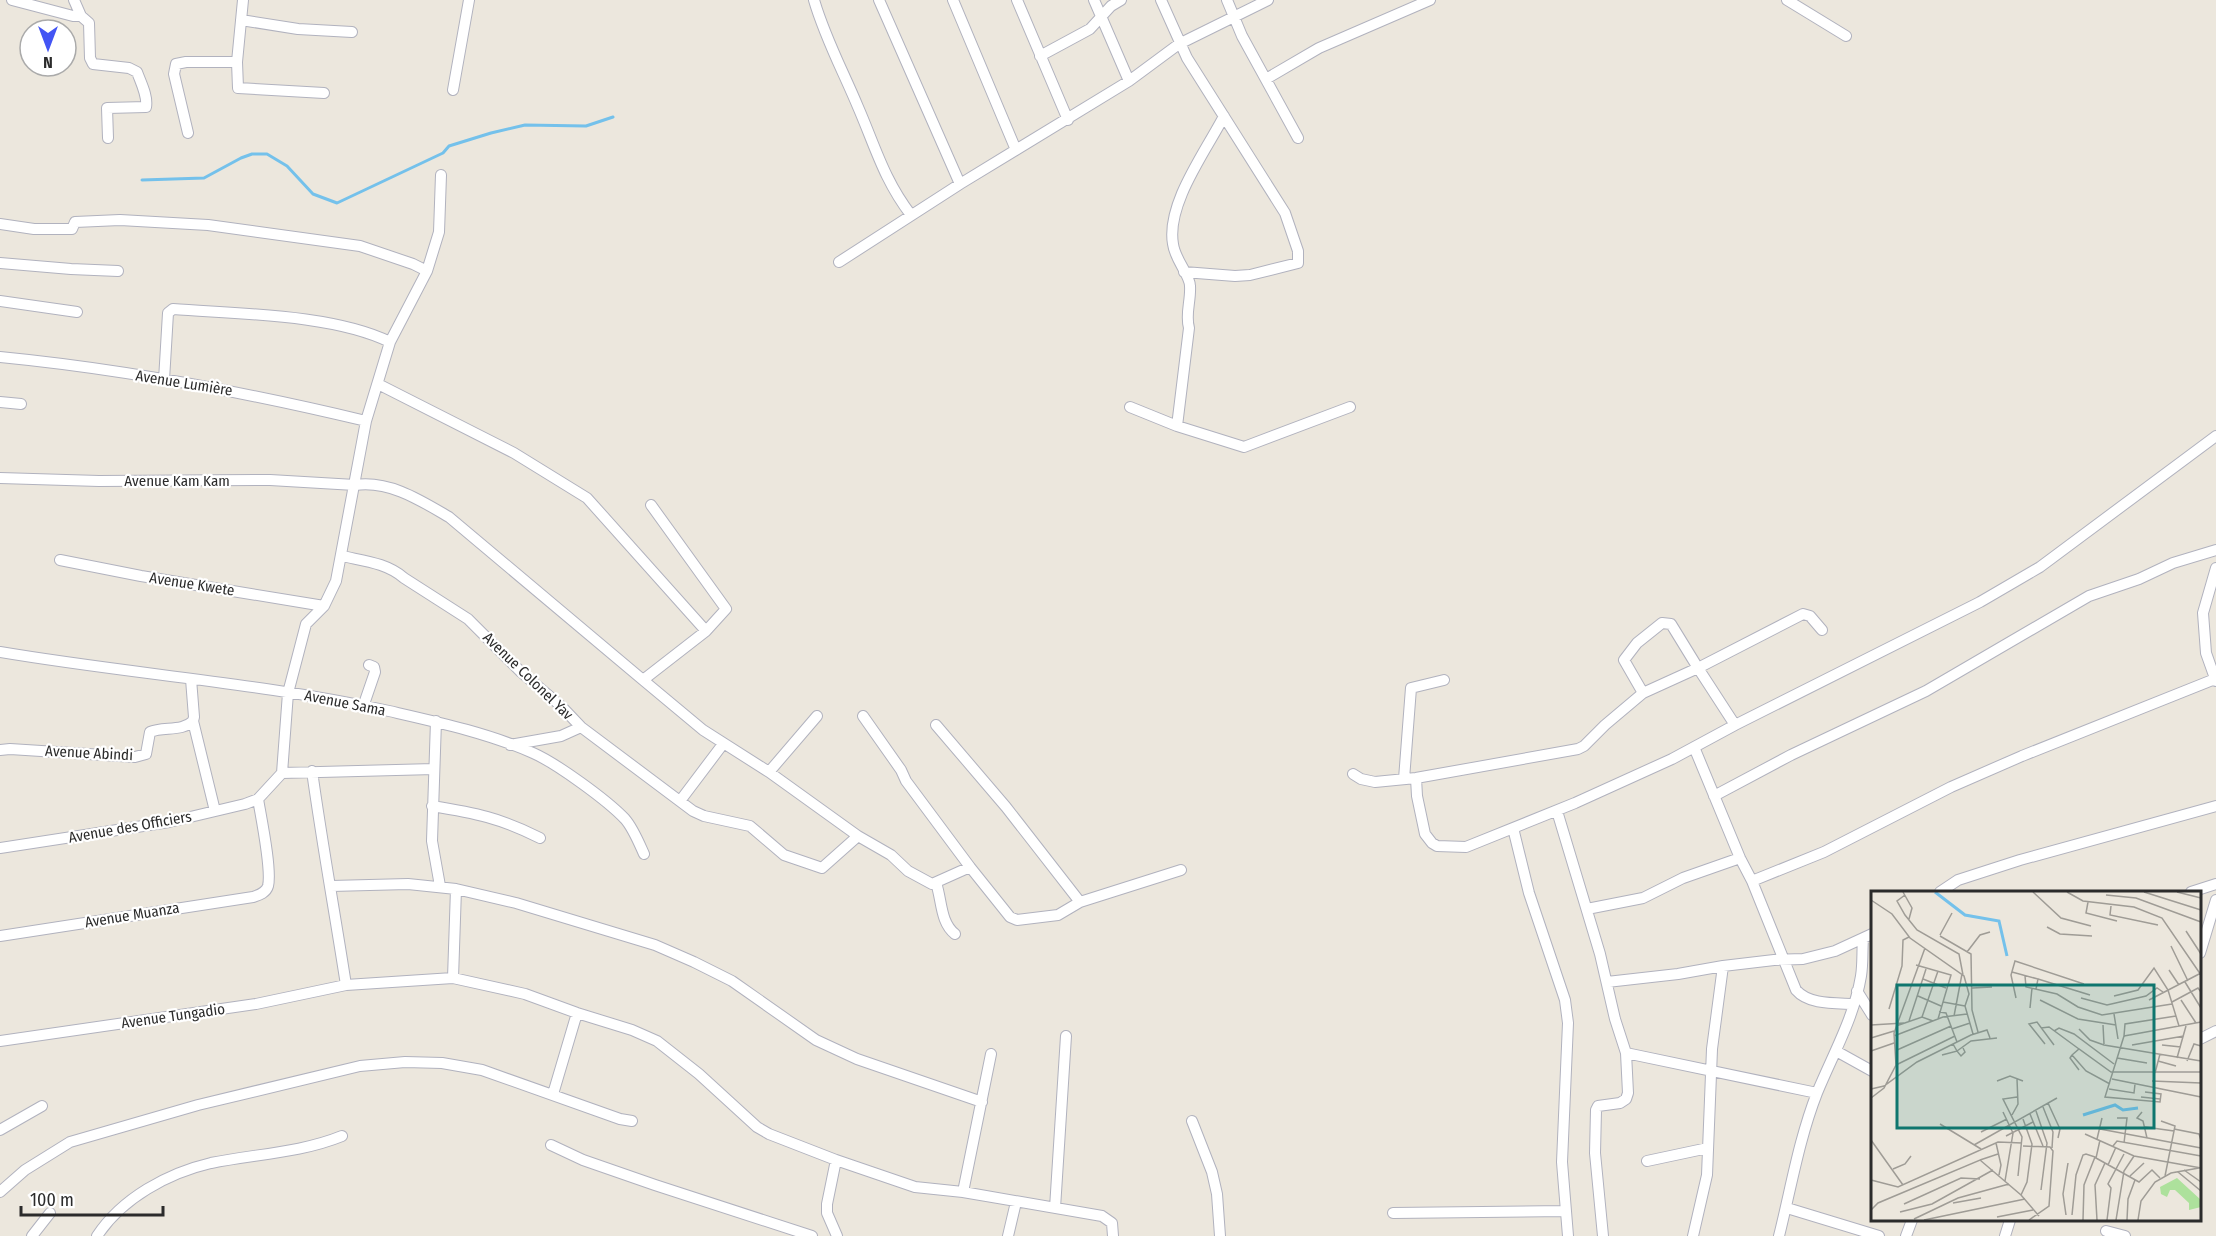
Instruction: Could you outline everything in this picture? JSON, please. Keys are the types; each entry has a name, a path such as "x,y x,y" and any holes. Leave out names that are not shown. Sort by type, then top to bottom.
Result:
{"street":[{"path":"12,0 81,16"},
{"path":"74,0 81,16 89,23 90,58 93,64 129,68 137,72 147,103 146,107 140,108 107,108 108,138"},
{"path":"243,0 237,62 238,88 324,93"},
{"path":"453,90 469,0"},
{"path":"814,0 824,32 861,113 883,171 898,198 911,215"},
{"path":"879,0 960,184"},
{"path":"953,0 1016,150"},
{"path":"1017,0 1068,120"},
{"path":"1094,0 1129,81"},
{"path":"1040,56 1090,28 1111,6 1121,0"},
{"path":"1161,0 1179,44 1284,213 1298,251 1298,263 1264,272 1235,276 1184,272"},
{"path":"1227,0 1232,17 1298,138"},
{"path":"839,262 960,184 1129,81 1179,44 1268,0"},
{"path":"1266,79 1319,48 1430,0"},
{"path":"1787,0 1846,36"},
{"path":"241,20 298,28 352,32"},
{"path":"188,133 174,74 176,64 237,62"},
{"path":"1177,426 1190,328 1187,318 1190,286 1176,259 1172,243 1174,213 1194,168 1208,148 1224,116"},
{"path":"258,799 282,773 288,693 306,624 324,606 332,593 342,556 366,421 390,342 427,271 439,232 441,175"},
{"path":"0,224 34,230 72,229 75,222 120,220 208,225 360,246 427,271"},
{"path":"0,263 118,271"},
{"path":"0,300 76,312"},
{"path":"164,380 168,313 173,309 294,319 344,326 364,331 390,342"},
{"name":"Avenue Lumière","path":"0,357 80,366 265,397 366,421"},
{"path":"378,384 514,453 587,498 706,631"},
{"path":"0,402 21,404"},
{"path":"1130,407 1177,426 1244,447 1350,406"},
{"path":"1444,680 1411,688 1410,778 1428,839 1437,846 1466,847 1557,811 1694,747 1970,607 2040,567 2216,436"},
{"name":"Avenue Kam Kam","path":"0,478 99,481 270,480 376,484 417,498 449,517 703,730 769,772 858,836 891,855 908,871 930,883 936,883"},
{"path":"644,680 706,631 726,609 651,505"},
{"path":"1714,796 1791,755 1926,691 2089,596 2139,579 2173,563 2216,550"},
{"name":"Avenue Colonel Yav","path":"342,556 395,570 468,620 581,728 680,801 705,816 750,826 784,855 822,868 858,836"},
{"name":"Avenue Kwete","path":"60,560 141,576 324,606"},
{"path":"1752,881 1824,852 1951,787 2022,756 2216,680 2205,653 2203,613 2216,568"},
{"path":"1353,774 1366,781 1410,778 1578,749 1643,693 1698,668 1803,614 1810,616 1822,630"},
{"path":"1643,693 1624,660 1637,643 1662,623 1671,624 1735,725"},
{"name":"Avenue Sama","path":"0,652 364,704 436,721 535,754 550,763 615,810 630,826 644,854"},
{"path":"364,704 375,672 374,667 369,665"},
{"path":"191,679 193,722 215,811"},
{"path":"769,772 817,716"},
{"path":"863,716 901,770 906,781 970,867 1014,919 1058,915 1080,902 1181,870"},
{"path":"436,721 432,841 440,886"},
{"name":"Avenue Abindi","path":"0,750 135,757 146,754 150,732 157,729 181,728 193,722"},
{"path":"936,725 1006,807 1080,902"},
{"path":"510,745 561,736 581,728"},
{"path":"680,801 723,744"},
{"path":"1694,747 1796,990 1801,996 1810,1000 1854,1004"},
{"path":"282,773 434,769"},
{"path":"312,771 321,841 331,886 346,985"},
{"name":"Avenue des Officiers","path":"0,848 169,822 258,799"},
{"name":"Avenue Muanza","path":"0,936 253,897 264,893 268,886 268,870 258,799"},
{"path":"432,806 489,816 517,826 540,838"},
{"path":"1942,891 1958,880 2020,860 2216,806"},
{"path":"1557,811 1587,909 1626,1053 1628,1093 1626,1099 1598,1106 1596,1110 1595,1163 1603,1236"},
{"path":"1513,828 1529,893 1556,970 1568,1023 1562,1162 1568,1236"},
{"path":"1587,909 1643,898 1683,878 1740,858"},
{"path":"955,934 944,920 936,883 970,867"},
{"path":"331,886 408,884 440,886 516,903 655,945 732,981 826,1044 857,1059 982,1102"},
{"path":"2194,891 2216,884"},
{"path":"453,978 456,889"},
{"path":"2201,947 2216,900"},
{"path":"1607,982 1723,966 1818,957 1868,937"},
{"path":"1779,1236 1802,1137 1817,1093 1854,1004 1868,937"},
{"path":"1693,1236 1707,1175 1712,1049 1723,966"},
{"name":"Avenue Tungadio","path":"0,1041 256,1004 346,985 453,978 525,994 632,1030 657,1041 699,1074 757,1127 769,1134 915,1187 963,1192 1107,1218 1112,1223 1113,1236"},
{"path":"1857,991 1871,1013"},
{"path":"553,1094 578,1013"},
{"path":"2201,1038 2216,1031"},
{"path":"1055,1208 1066,1036"},
{"path":"1836,1051 1871,1070"},
{"path":"1626,1053 1817,1093"},
{"path":"963,1192 991,1054"},
{"path":"0,1192 25,1170 70,1142 208,1103 360,1066 405,1062 442,1063 482,1070 620,1119 632,1121"},
{"path":"0,1130 42,1106"},
{"path":"1192,1121 1212,1172 1217,1194 1220,1236"},
{"path":"98,1236 105,1224 120,1208 142,1193 175,1176 210,1164 306,1148 342,1136"},
{"path":"551,1145 583,1160 812,1236"},
{"path":"1647,1161 1708,1148"},
{"path":"836,1160 827,1213 837,1236"},
{"path":"1008,1236 1016,1202"},
{"path":"1786,1208 1879,1236"},
{"path":"1393,1213 1565,1211"},
{"path":"32,1236 50,1213"},
{"path":"1906,1236 1912,1221"},
{"path":"2005,1236 2010,1221"},
{"path":"2105,1233 2125,1236"}],"waterway":[{"path":"142,180 204,178 241,158 252,154 267,154 287,166 313,194 337,203 443,153 449,146 525,125 586,126 613,117"}]}
